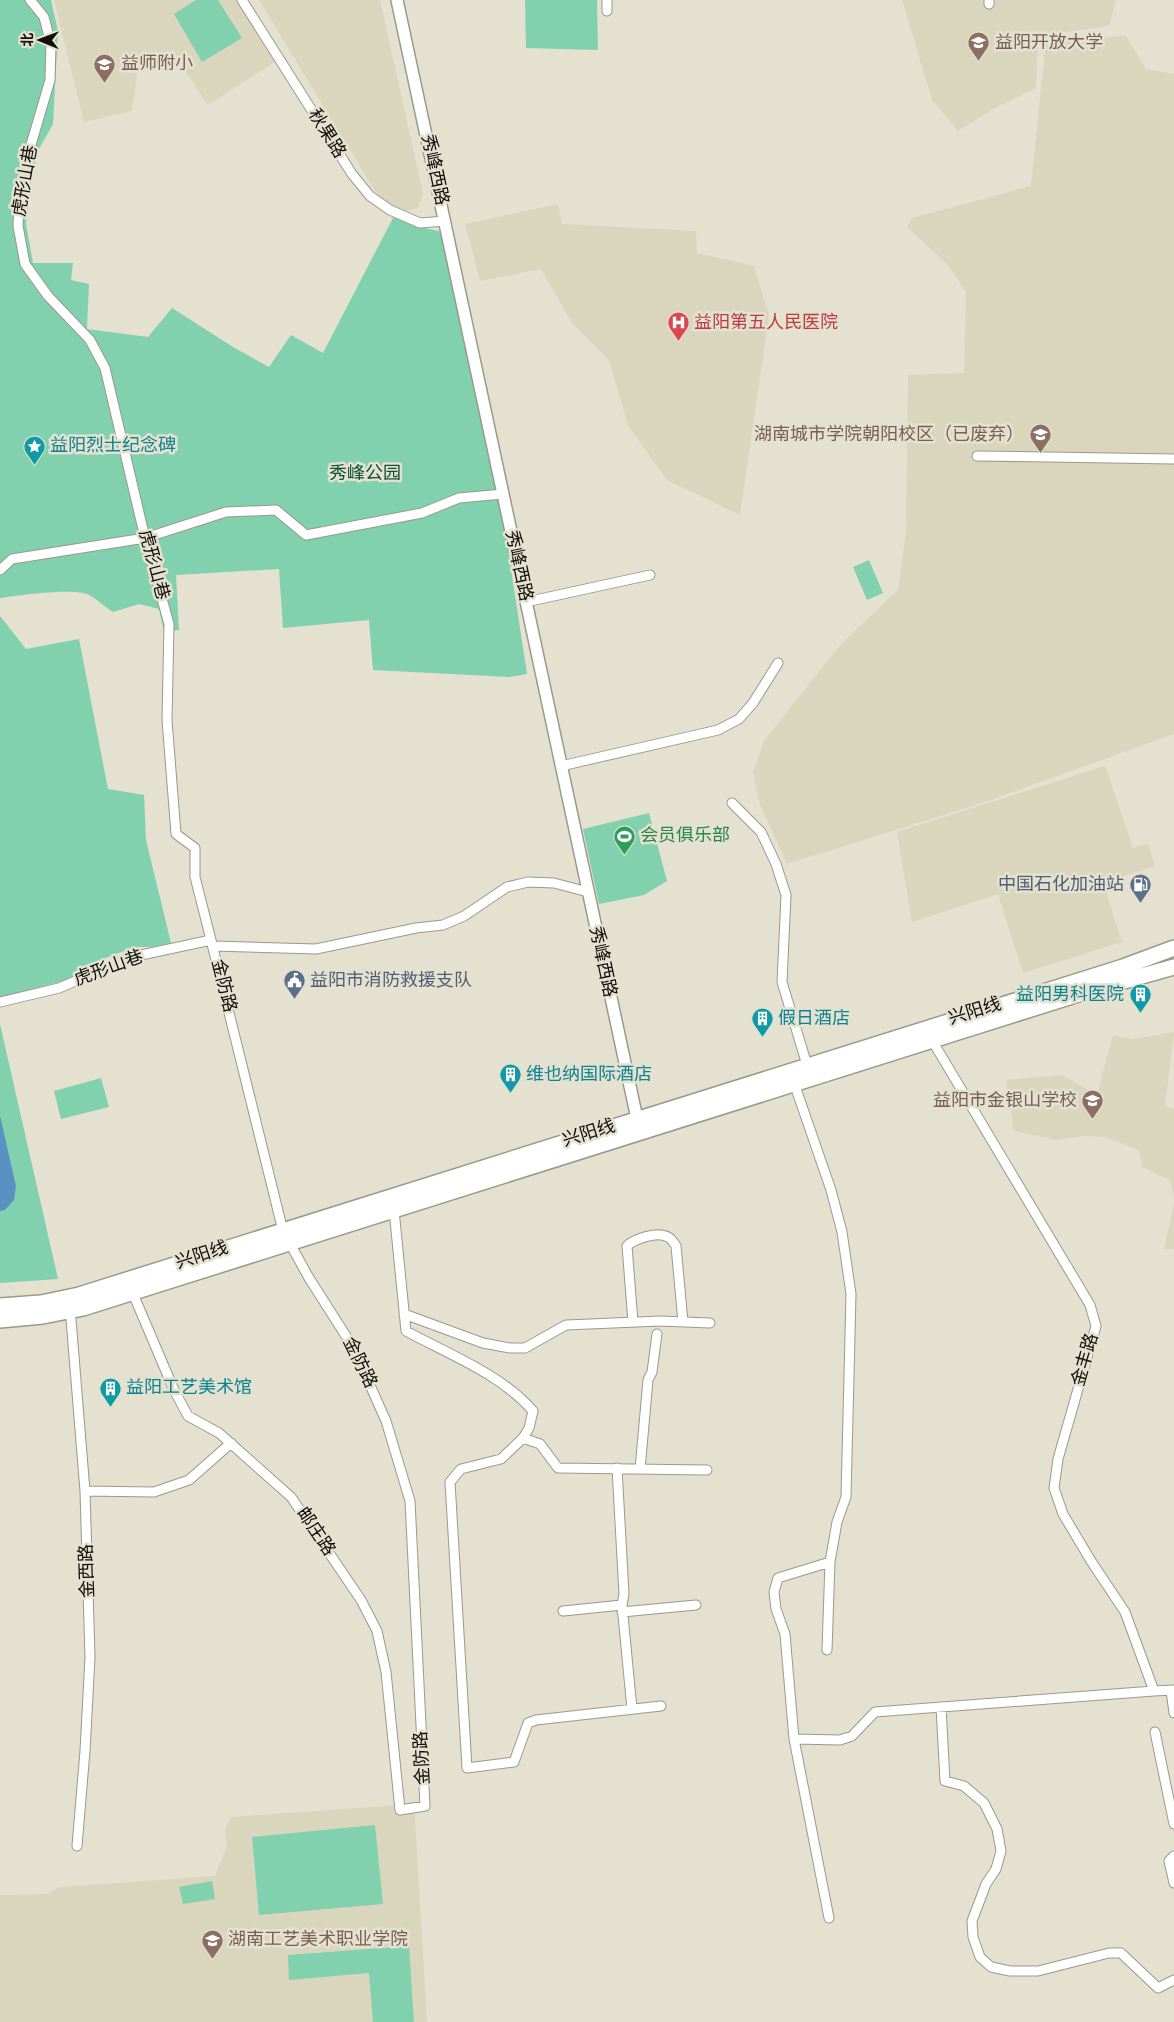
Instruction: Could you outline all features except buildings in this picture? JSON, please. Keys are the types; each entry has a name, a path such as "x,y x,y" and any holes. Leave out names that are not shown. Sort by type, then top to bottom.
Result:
{"highway":[{"name":"兴阳线","path":"0,1320 43,1316 70,1304 638,1126 794,1083 1174,948"},
{"name":"兴阳线","path":"286,1237 394,1210 638,1126 807,1065 1174,967"},
{"name":"兴阳线","path":"0,1306 41,1303 70,1304"}],"street":[{"name":"虎形山巷","path":"0,1002 59,988 132,958 212,943 195,877 195,848 176,834 167,720 169,624 144,538 105,368 90,340 48,296 25,264 18,226 18,205 30,148 50,80 51,45 44,17 30,0"},
{"name":"秋果路","path":"242,0 352,174 370,196 390,210 420,223 444,221"},
{"name":"秀峰西路","path":"397,0 638,1126"},
{"path":"607,0 607,11"},
{"path":"977,456 1174,460"},
{"path":"0,570 12,559 144,538 226,512 276,510 306,535 422,513 458,498 503,494"},
{"path":"526,602 650,575"},
{"path":"561,766 718,730 739,719 753,703 778,663"},
{"path":"732,803 761,832 776,864 786,895 782,982 807,1065"},
{"path":"212,943 316,949 416,928 443,925 464,916 507,887 528,882 554,883 588,892"},
{"name":"金防路","path":"212,943 286,1237 309,1278 352,1346 386,1421 410,1501 425,1806"},
{"name":"金丰路","path":"928,1034 1090,1304 1096,1326 1058,1459 1054,1488 1063,1514 1125,1612 1154,1691"},
{"path":"794,1083 831,1190 842,1232 851,1294 846,1497 838,1522 830,1562 826,1650"},
{"path":"394,1210 406,1331 492,1377 524,1401 533,1411 529,1428 523,1438 501,1459 461,1469 450,1482 467,1768 514,1762 528,1723 536,1720 661,1706"},
{"path":"633,1322 627,1246 634,1239 661,1234 669,1237 676,1246 682,1322"},
{"name":"邮庄路","path":"130,1286 174,1390 188,1416 219,1433 291,1497 361,1600 377,1631 386,1672 400,1810 425,1806"},
{"name":"金西路","path":"70,1304 86,1491 90,1657 77,1846"},
{"path":"404,1314 483,1343 510,1348 525,1348 566,1325 633,1322 710,1323"},
{"path":"640,1468 648,1380 652,1372 657,1334"},
{"path":"523,1438 540,1444 558,1468 707,1470"},
{"path":"86,1491 154,1492 189,1480 231,1443"},
{"path":"617,1468 624,1594 622,1608 632,1709"},
{"path":"829,1918 794,1738 785,1634 776,1609 774,1592 778,1578 830,1562"},
{"path":"563,1611 696,1605"},
{"path":"794,1738 840,1740 852,1736 875,1712 1154,1691 1172,1690 1174,1713"},
{"path":"941,1706 945,1782 964,1786 984,1804 997,1829 1001,1851 996,1869 986,1884 972,1921 973,1937 980,1957 991,1967 1010,1971 1038,1971 1109,1953 1121,1953 1158,1988 1174,1980"},
{"path":"1155,1732 1174,1824"},
{"path":"1174,1856 1169,1861 1174,1884"}],"shaded area":[{"name":"益师附小","path":"54,0 237,0 276,61 208,105 173,53 139,59 132,111 84,122"},
{"path":"259,0 380,0 423,194 418,207 404,212 387,204 375,191"},
{"name":"益阳开放大学","path":"902,0 1116,0 1109,26 1038,36 1036,88 993,109 958,131 932,100"},
{"name":"湖南城市学院朝阳校区（已废弃）","path":"1126,36 1146,69 1174,74 1174,734 985,802 787,864 760,805 753,772 764,741 840,645 898,590 906,533 908,375 964,373 966,292 948,265 907,227 912,218 1031,186 1046,40"},
{"name":"益阳第五人民医院","path":"558,204 562,224 696,231 697,253 754,266 769,315 740,515 667,480 628,425 609,360 572,323 541,269 480,281 465,224"},
{"path":"1105,766 1133,848 1148,844 1155,866 1103,883 1122,942 1023,973 998,894 912,922 897,832"},
{"name":"益阳市金银山学校","path":"1174,1032 1165,1106 1174,1109 1174,1196 1170,1180 1142,1167 1139,1150 1105,1137 1084,1136 1056,1140 1014,1131 1006,1080 1062,1075 1097,1095 1113,1035 1132,1039"},
{"path":"1174,1204 1174,1249 1164,1249"},
{"name":"湖南工艺美术职业学院","path":"414,1804 427,2022 0,2022 0,1895 47,1894 60,1887 215,1876 227,1846 225,1830 231,1817"}],"green space":[{"name":"秀峰公园","path":"0,0 51,0 58,31 53,124 39,149 32,175 26,224 33,263 73,263 71,280 89,284 87,329 148,337 172,308 233,347 269,367 291,335 323,353 394,216 416,226 443,232 499,491 527,674 509,677 373,670 369,620 283,628 279,569 176,575 179,630 164,632 159,609 139,604 113,612 94,598 79,592 44,593 0,598"},
{"path":"196,0 218,0 242,38 202,62 174,14"},
{"path":"525,0 597,0 598,50 526,48"},
{"path":"869,560 883,593 867,600 853,567"},
{"path":"0,616 26,649 79,639 108,789 144,795 146,840 171,943 152,947 134,947 85,966 71,979 0,997"},
{"name":"会员俱乐部","path":"649,813 667,881 644,895 599,904 583,829"},
{"path":"0,1024 58,1279 0,1283"},
{"path":"101,1078 109,1107 61,1119 54,1091"},
{"path":"375,1825 383,1904 259,1915 252,1837"},
{"path":"212,1881 215,1899 183,1904 179,1887"},
{"path":"409,1946 414,2022 373,2022 369,1973 289,1980 288,1955"}],"water":[{"path":"0,1116 16,1186 14,1200 5,1210 0,1211"}],"place":[{"name":"益阳开放大学","path":"979,62"},
{"name":"益师附小","path":"105,83"},
{"name":"益阳第五人民医院","path":"678,342"},
{"name":"湖南城市学院朝阳校区（已废弃）","path":"1040,454"},
{"name":"益阳烈士纪念碑","path":"34,465"},
{"name":"会员俱乐部","path":"624,855"},
{"name":"中国石化加油站","path":"1140,904"},
{"name":"益阳市消防救援支队","path":"294,1000"},
{"name":"益阳男科医院","path":"1140,1014"},
{"name":"假日酒店","path":"762,1038"},
{"name":"维也纳国际酒店","path":"510,1094"},
{"name":"益阳市金银山学校","path":"1093,1120"},
{"name":"益阳工艺美术馆","path":"110,1407"},
{"name":"湖南工艺美术职业学院","path":"212,1959"}]}
